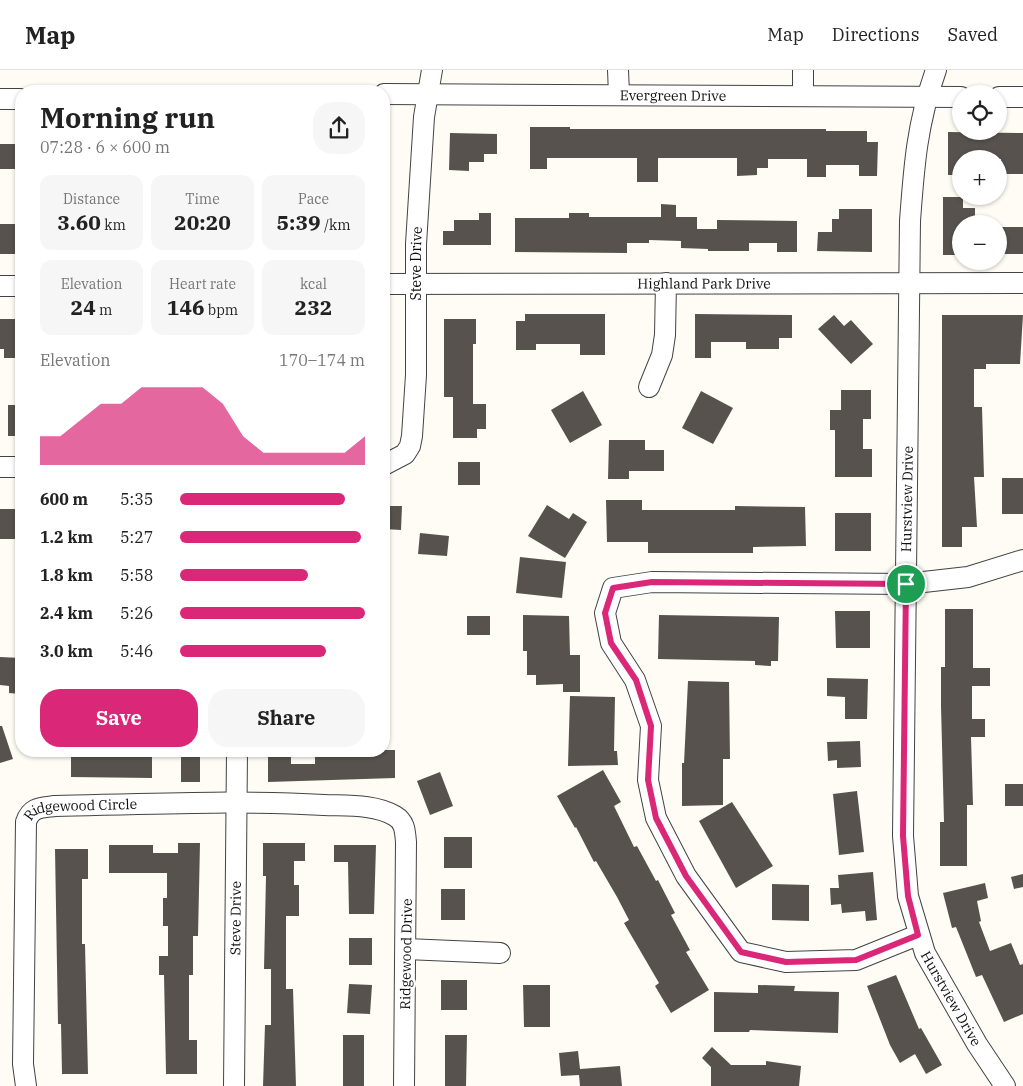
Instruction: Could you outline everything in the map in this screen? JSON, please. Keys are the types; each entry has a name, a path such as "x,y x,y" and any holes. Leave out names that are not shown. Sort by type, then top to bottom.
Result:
{"street":[{"name":"Steve Drive","path":"390,462 405,454 410,446 413,427 416,375 416,284 424,117 432,70"},
{"path":"618,70 619,94"},
{"path":"803,70 803,96"},
{"name":"Hurstview Drive","path":"936,70 926,96 915,147 910,221 903,836 908,896 918,935 925,952 972,1036 1005,1086"},
{"name":"Evergreen Drive","path":"390,94 952,97"},
{"path":"1007,97 1023,97"},
{"path":"0,99 15,99"},
{"path":"649,387 662,355 665,335 666,283"},
{"name":"Highland Park Drive","path":"390,284 1023,283"},
{"path":"0,286 15,286"},
{"path":"0,467 15,467"},
{"path":"918,935 856,960 786,962 741,952 686,876 656,818 648,780 651,726 636,680 611,643 605,613 613,588 652,582 906,584 968,577 1023,560"},
{"name":"Steve Drive","path":"234,1086 237,757"},
{"name":"Ridgewood Circle","path":"26,1086 24,1055 26,822 29,813 34,809 55,806 237,802 361,807 384,811 402,822"},
{"name":"Ridgewood Drive","path":"402,822 406,842 404,1086"},
{"path":"406,949 500,952"}],"building":[{"path":"530,127 570,127 570,129 826,129 826,131 867,131 867,142 878,142 877,176 859,176 859,165 826,165 826,177 807,177 807,159 768,159 768,168 757,168 757,175 737,176 737,158 658,158 658,182 637,182 637,158 547,158 547,169 530,169"},
{"path":"948,132 952,132 952,140 1007,140 1007,133 1023,133 1023,174 1007,174 1007,150 952,150 952,175 948,175"},
{"path":"450,133 497,134 497,154 484,154 484,162 469,162 469,171 449,170"},
{"path":"0,144 15,144 15,169 0,169"},
{"path":"943,197 952,197 952,205 963,205 963,208 975,208 975,215 952,215 952,255 943,255"},
{"path":"661,204 676,205 676,217 697,217 697,229 717,229 717,220 797,221 797,252 777,252 777,243 749,243 749,251 708,251 708,249 681,248 681,241 649,240 649,243 627,243 627,253 515,252 515,218 569,218 569,213 589,213 589,217 661,217"},
{"path":"839,209 872,209 872,252 817,251 818,232 832,232 832,219 839,219"},
{"path":"479,213 491,213 491,245 443,245 443,231 454,231 454,220 479,220"},
{"path":"0,224 15,224 15,254 0,254"},
{"path":"1007,227 1023,227 1023,254 1007,254"},
{"path":"525,314 605,314 605,355 580,355 580,344 536,344 536,350 516,350 516,321 525,321"},
{"path":"695,314 792,315 792,338 779,338 779,349 746,349 746,342 711,342 711,358 695,358"},
{"path":"834,315 844,326 851,320 873,344 851,364 818,329"},
{"path":"942,315 1023,315 1020,364 986,364 986,369 974,369 974,407 982,407 984,477 974,477 977,527 962,527 962,547 942,547"},
{"path":"0,319 15,319 15,358 4,358 4,349 0,349"},
{"path":"444,319 476,319 476,344 473,344 473,404 486,404 486,429 477,429 477,438 453,438 453,397 444,397"},
{"path":"841,390 871,390 871,419 863,419 863,449 872,449 872,477 835,477 835,430 830,430 830,410 841,410"},
{"path":"583,391 602,425 570,443 551,410"},
{"path":"701,391 733,408 713,444 682,428"},
{"path":"8,405 15,405 15,436 8,436"},
{"path":"609,440 645,440 645,450 664,450 664,471 629,471 629,479 608,479"},
{"path":"458,462 480,462 480,485 458,485"},
{"path":"1002,478 1023,478 1023,514 1002,514"},
{"path":"606,500 642,500 642,510 735,510 735,506 805,507 806,546 753,547 753,553 648,553 648,542 607,542"},
{"path":"547,505 569,519 573,513 587,522 565,558 528,536"},
{"path":"390,506 402,506 401,530 390,529"},
{"path":"0,509 15,509 15,539 0,539"},
{"path":"835,513 871,513 871,551 835,551"},
{"path":"420,533 449,536 447,556 418,554"},
{"path":"520,557 566,562 562,598 516,593"},
{"path":"945,609 973,609 973,668 990,668 990,686 972,686 972,719 985,719 985,737 971,737 973,805 967,805 967,866 940,866 940,822 944,822 941,667 945,667"},
{"path":"835,611 870,611 870,648 836,648"},
{"path":"523,615 569,616 570,655 580,655 580,692 563,692 563,684 536,685 536,675 527,675 527,651 523,651"},
{"path":"659,615 779,617 778,661 771,661 771,666 755,665 755,661 658,659"},
{"path":"467,616 490,616 490,635 467,635"},
{"path":"0,657 15,658 15,694 9,693 9,686 0,685"},
{"path":"827,678 868,679 867,719 845,719 845,697 827,696"},
{"path":"688,681 729,682 730,759 723,759 723,805 682,806 682,763 684,763"},
{"path":"570,696 615,697 614,751 617,751 618,765 568,766"},
{"path":"0,726 2,726 13,759 0,763"},
{"path":"860,741 861,767 837,768 837,760 828,761 827,742"},
{"path":"390,750 395,750 395,778 268,782 268,757 291,757 291,764 315,764 315,757 390,757"},
{"path":"71,757 152,757 152,778 71,777"},
{"path":"181,757 200,757 200,782 181,782"},
{"path":"603,770 621,802 614,806 634,847 637,846 656,881 658,880 675,913 671,915 690,950 686,952 709,990 671,1013 655,986 659,983 624,923 629,920 617,897 596,861 594,862 557,796"},
{"path":"440,772 453,806 430,815 417,781"},
{"path":"1005,784 1023,784 1023,806 1005,806"},
{"path":"857,791 864,852 839,855 833,794"},
{"path":"732,802 773,866 736,888 699,821"},
{"path":"444,837 472,837 472,868 444,868"},
{"path":"178,843 200,843 198,936 193,936 193,975 189,975 189,1040 197,1040 197,1074 166,1074 164,975 159,975 159,956 168,956 168,926 163,926 163,898 167,898 167,873 109,873 109,845 153,845 153,853 178,853"},
{"path":"263,843 305,843 305,861 294,861 294,885 299,885 299,916 286,916 286,989 293,989 296,1086 263,1086 265,1025 271,1025 271,969 264,969 266,876 263,876"},
{"path":"334,845 376,845 374,914 349,914 348,862 334,862"},
{"path":"55,849 88,849 88,879 82,879 82,944 85,944 88,1074 62,1074 61,1024 58,1024"},
{"path":"873,872 877,920 866,921 865,911 842,913 841,904 831,905 830,888 839,888 838,875"},
{"path":"1023,874 1023,887 1014,889 1011,877"},
{"path":"985,883 988,898 977,901 981,921 979,922 990,951 1011,943 1020,965 1023,964 1023,1014 1004,1022 982,975 976,977 956,927 952,928 943,893"},
{"path":"772,884 809,885 809,921 772,920"},
{"path":"441,889 465,889 465,920 441,920"},
{"path":"349,938 372,938 372,965 349,965"},
{"path":"896,975 919,1029 921,1028 942,1065 926,1074 915,1054 900,1063 890,1045 867,986"},
{"path":"441,980 467,980 467,1010 441,1010"},
{"path":"349,984 372,985 370,1014 347,1013"},
{"path":"523,985 550,985 550,1027 524,1027"},
{"path":"758,985 795,986 794,991 839,992 838,1033 750,1030 749,1032 714,1032 714,992 758,993"},
{"path":"343,1035 364,1035 364,1086 343,1086"},
{"path":"445,1035 467,1035 466,1086 445,1086"},
{"path":"712,1047 731,1065 766,1065 766,1061 801,1066 799,1086 711,1086 711,1067 702,1058"},
{"path":"578,1051 580,1069 620,1066 622,1086 580,1086 579,1075 561,1076 559,1053"}],"route":[{"path":"652,582 906,584 903,836 908,896 918,935 856,960 786,962 741,952 686,876 656,818 648,780 651,726 636,680 611,643 605,613 613,588 652,582"}]}
